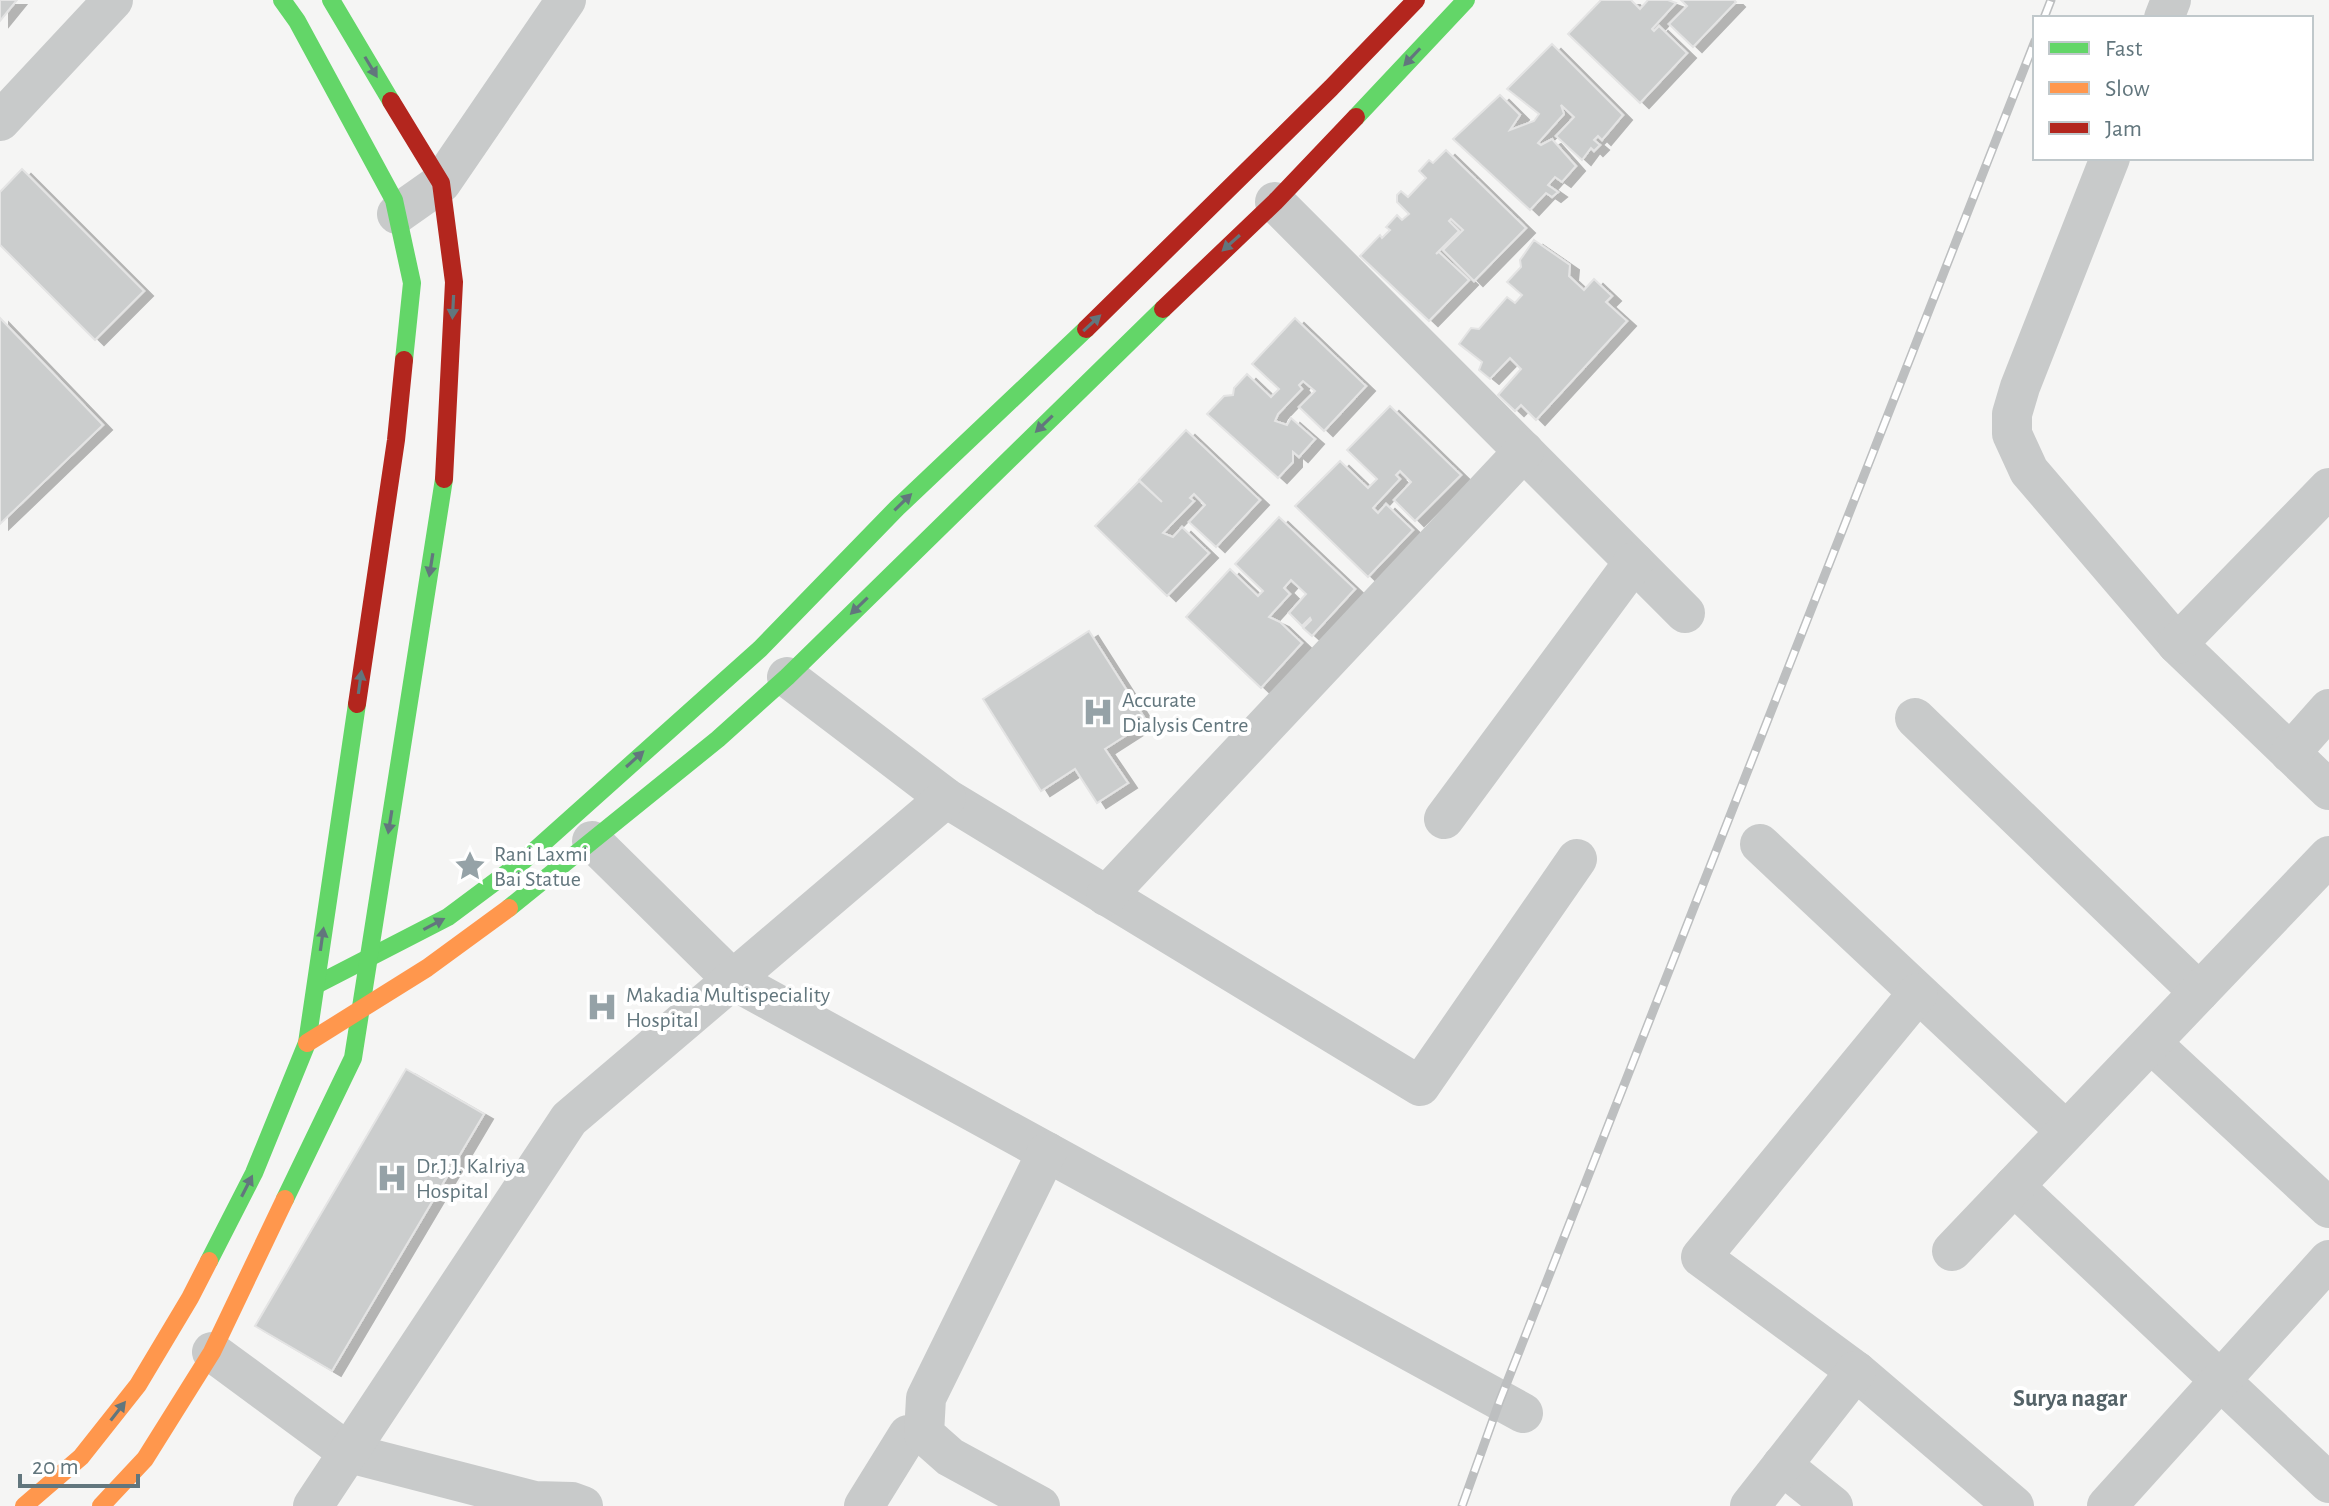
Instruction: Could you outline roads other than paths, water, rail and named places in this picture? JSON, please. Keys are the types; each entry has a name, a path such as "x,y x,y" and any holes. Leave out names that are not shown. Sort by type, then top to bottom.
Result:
{"main road":[{"path":"24,1506 81,1457 138,1385 190,1298 254,1173 307,1043 396,440 412,283 394,200 297,21 282,0"},
{"path":"101,1506 145,1459 212,1352 353,1058 445,474 454,282 441,183 331,0"},
{"path":"316,985 448,917 523,861 760,649 897,508 1121,296 1416,0"},
{"path":"307,1043 427,968 495,920 718,739 787,677 1275,202 1466,0"}],"street":[{"path":"0,121 113,0"},
{"path":"397,214 441,183 566,0"},
{"path":"2109,160 2020,387 2012,414 2012,434 2029,471 2177,644 2329,790"},
{"path":"1275,202 1685,613"},
{"path":"1106,896 1524,451"},
{"path":"2177,644 2329,488"},
{"path":"1444,819 1634,562"},
{"path":"787,677 946,798 1420,1086 1577,859"},
{"path":"2290,753 2329,709"},
{"path":"1915,718 2199,992"},
{"path":"313,1506 569,1119 946,798"},
{"path":"592,841 733,980 1523,1413"},
{"path":"1760,844 2066,1131"},
{"path":"1952,1251 2329,856"},
{"path":"1918,993 1701,1257 1856,1371 2014,1506"},
{"path":"2151,1043 2329,1208"},
{"path":"1040,1506 950,1457 924,1434 926,1398 1047,1152"},
{"path":"2014,1186 2329,1483"},
{"path":"2107,1506 2329,1260"},
{"path":"212,1352 349,1453 532,1503 572,1502 583,1506"},
{"path":"1750,1506 1856,1371"},
{"path":"864,1506 908,1435"},
{"path":"1782,1465 1833,1506"}],"railway":[{"path":"2045,16 2051,0"},
{"path":"1462,1506 1500,1400 2033,46"}],"place":[{"name":"Accurate Dialysis Centre","path":"1098,712"},
{"name":"Rani Laxmi Bai Statue","path":"470,866"},
{"name":"Makadia Multispeciality Hospital","path":"602,1007"},
{"name":"Dr.J.J. Kalriya Hospital","path":"392,1178"}],"district":[{"name":"Surya nagar","path":"2070,1398"}]}
